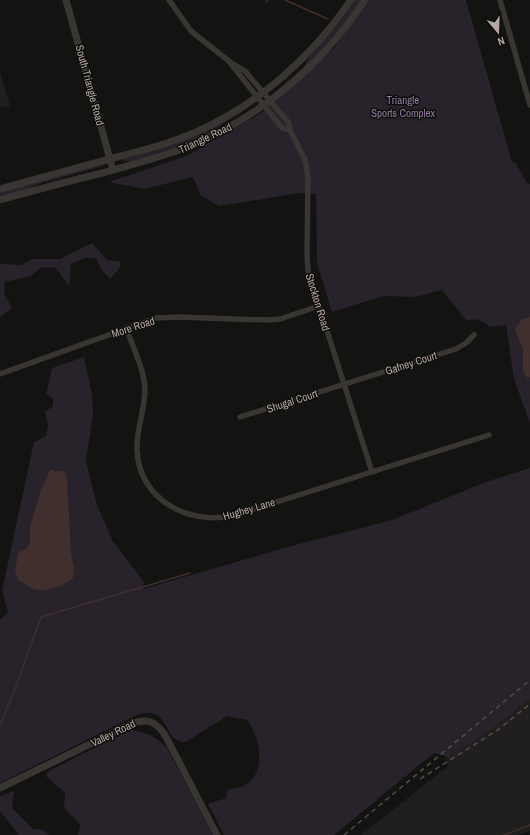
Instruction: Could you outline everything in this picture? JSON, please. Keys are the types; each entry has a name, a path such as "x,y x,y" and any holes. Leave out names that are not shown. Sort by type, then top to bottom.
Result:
{"street":[{"name":"South Triangle Road","path":"66,0 113,170"},
{"name":"Stockton Road","path":"168,0 191,31 230,62 245,71 264,92 289,123 290,130 301,149 307,169 307,256 310,276 372,472"},
{"name":"Triangle Road","path":"0,189 158,146 196,132 221,120 264,92 307,55 337,21 352,0"},
{"name":"Triangle Road","path":"0,200 152,159 199,142 232,125 264,106 309,68 347,26 364,0"},
{"path":"500,0 530,105"},
{"name":"Stockton Road","path":"230,62 282,128 290,130"},
{"name":"More Road","path":"0,374 156,318 280,319 319,306"},
{"name":"Hughey Lane","path":"126,328 142,373 144,389 137,442 138,460 148,483 157,495 177,510 201,518 217,519 232,516 489,435"},
{"name":"Gafney Court","path":"344,384 456,349 466,343 474,335"},
{"name":"Shugal Court","path":"240,417 344,384"},
{"name":"Valley Road","path":"0,788 133,723 140,720 149,720 156,724 165,735 217,835"}],"shaded area":[{"path":"0,72 10,106 0,108"},
{"path":"530,317 530,377 527,378 523,370 523,350 515,329 522,319"},
{"path":"50,470 54,470 56,473 58,471 63,471 67,477 71,555 74,569 73,578 61,586 46,590 35,590 18,580 15,571 18,553 27,548 30,543 30,527 41,490"},
{"path":"530,698 530,831 518,835 361,835 448,766 446,758"}],"green space":[{"path":"355,0 361,0 332,39 310,63 272,95 304,67 309,57 339,23"},
{"name":"Triangle Sports Complex","path":"367,0 466,0 512,162 515,162 526,182 530,184 530,423 514,379 506,325 489,327 487,324 479,320 466,320 442,290 415,297 384,296 332,312 317,263 316,194 300,193 219,206 201,196 193,177 144,189 109,182 186,156 261,113 334,48"},
{"path":"255,103 202,138 160,154 131,162 120,160 141,154"},
{"path":"102,165 103,166 41,183 0,197 0,192"},
{"path":"92,243 107,260 121,262 119,269 110,279 101,269 96,258 85,258 71,264 69,286 55,267 42,267 31,276 5,282 4,294 12,308 0,317 0,264 21,265 33,259 60,259"},
{"path":"84,357 92,395 93,415 86,461 96,502 112,540 144,582 143,589 295,545 392,520 486,482 530,468 530,699 487,732 448,757 434,753 334,835 224,835 208,804 226,798 227,790 246,785 254,777 258,770 259,761 258,743 247,720 227,716 186,742 178,741 173,737 161,719 156,715 148,713 137,715 0,783 0,620 8,612 2,591 34,442 46,436 48,424 45,412 53,406 53,399 46,394 52,368"},
{"path":"130,730 150,735 159,740 167,748 213,835 78,835 80,824 64,808 65,793 46,776 47,772"},
{"path":"14,791 12,808 33,829 44,830 49,835 19,835 0,811 0,796"}],"waterway":[{"path":"285,0 328,19"},
{"path":"0,725 15,689 41,617 190,573"},
{"path":"504,835 530,825"}],"railway":[{"path":"344,835 530,680"},
{"path":"420,779 499,729 530,704"}]}
